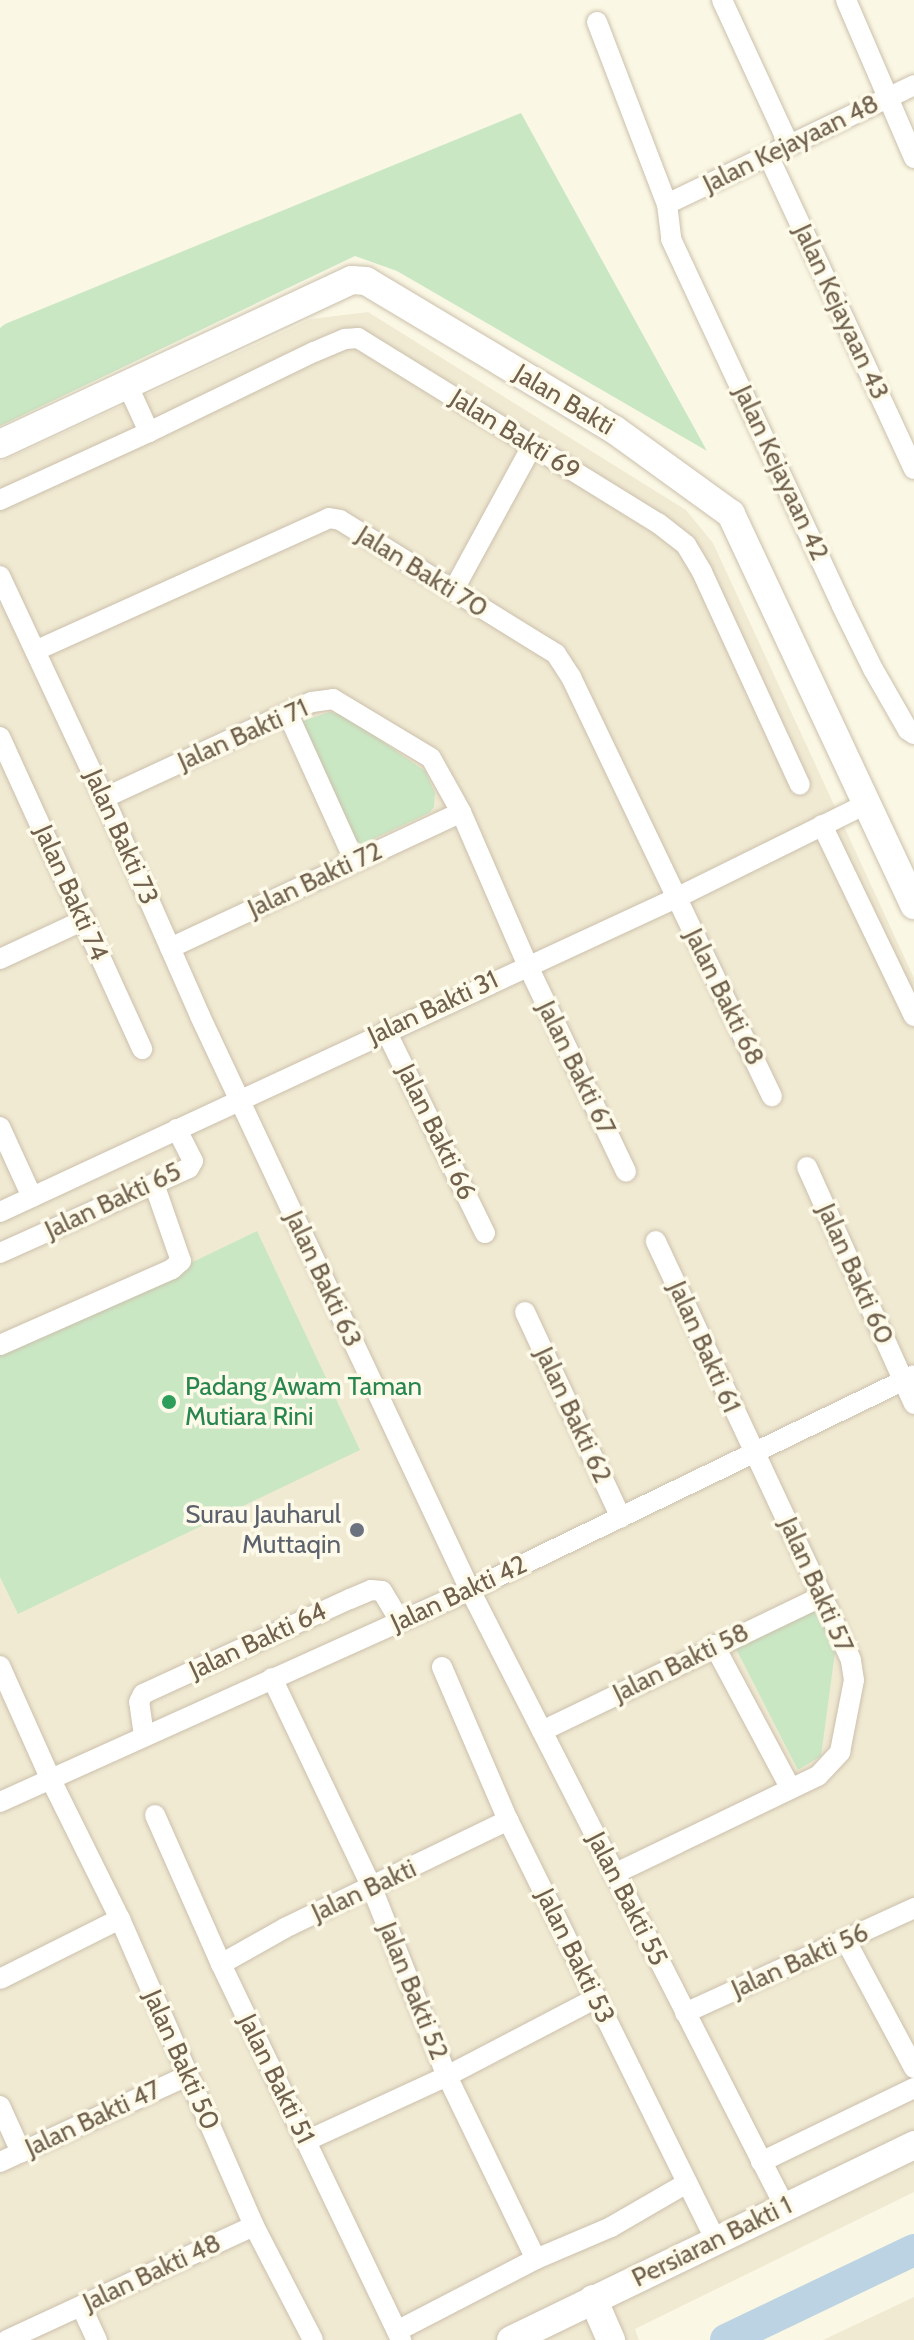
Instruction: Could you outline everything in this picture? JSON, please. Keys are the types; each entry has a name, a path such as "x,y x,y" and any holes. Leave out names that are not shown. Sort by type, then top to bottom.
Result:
{"street":[{"path":"722,0 789,145"},
{"path":"846,0 914,158"},
{"name":"Jalan Kejayaan 42","path":"597,22 667,204 671,239 842,606 880,681 908,730 914,734"},
{"name":"Jalan Kejayaan 48","path":"667,204 914,85"},
{"name":"Jalan Kejayaan 43","path":"768,155 914,469"},
{"name":"Jalan Bakti","path":"0,444 352,280 366,281 380,288 615,430 731,514 914,905"},
{"name":"Jalan Bakti 69","path":"149,432 324,348 358,338 658,523 686,545 702,572 800,785"},
{"path":"0,500 149,432 127,384"},
{"path":"453,591 532,446"},
{"name":"Jalan Bakti 70","path":"37,650 329,518 340,520 556,654 571,677 676,898"},
{"name":"Jalan Bakti 73","path":"0,576 37,650 239,1099"},
{"name":"Jalan Bakti 71","path":"104,798 312,702 333,699 431,758 461,812 527,964"},
{"path":"288,714 355,862"},
{"name":"Jalan Bakti 74","path":"0,737 142,1049"},
{"name":"Jalan Bakti 31","path":"0,1212 527,964 676,898 866,804"},
{"name":"Jalan Bakti 72","path":"170,948 461,812"},
{"path":"822,825 914,1016"},
{"name":"Jalan Bakti 68","path":"676,898 772,1096"},
{"path":"0,959 84,920"},
{"name":"Jalan Bakti 67","path":"527,964 626,1172"},
{"name":"Jalan Bakti 66","path":"386,1031 485,1233"},
{"name":"Jalan Bakti 63","path":"239,1099 470,1590"},
{"path":"0,1127 32,1197"},
{"name":"Jalan Bakti 65","path":"0,1253 189,1168 193,1161 177,1129"},
{"name":"Jalan Bakti 60","path":"807,1167 908,1377"},
{"path":"0,1345 172,1269 181,1261 154,1184"},
{"name":"Jalan Bakti 61","path":"656,1241 753,1453"},
{"name":"Jalan Bakti 62","path":"525,1312 621,1518"},
{"path":"908,1377 914,1404"},
{"name":"Jalan Bakti 42","path":"0,1802 470,1590 908,1377"},
{"name":"Jalan Bakti 57","path":"614,1874 818,1776 840,1752 854,1680 851,1660 753,1453"},
{"name":"Jalan Bakti 64","path":"144,1736 139,1702 143,1694 350,1599 371,1590 382,1591 400,1621"},
{"name":"Jalan Bakti 55","path":"470,1590 785,2207"},
{"name":"Jalan Bakti 58","path":"542,1731 714,1645 822,1596"},
{"path":"714,1645 791,1789"},
{"name":"Jalan Bakti 50","path":"0,1666 50,1778 120,1919 254,2226 313,2340"},
{"name":"Jalan Bakti 53","path":"442,1667 508,1820 716,2241"},
{"name":"Jalan Bakti 52","path":"272,1678 372,1888 447,2076 536,2259"},
{"name":"Jalan Bakti 51","path":"155,1815 221,1964 399,2335"},
{"name":"Jalan Bakti","path":"221,1964 285,1928 508,1820"},
{"name":"Jalan Bakti 56","path":"685,2013 914,1908"},
{"path":"0,1979 120,1919"},
{"path":"846,1941 914,2068"},
{"path":"306,2141 447,2076 596,1998"},
{"name":"Jalan Bakti 47","path":"0,2162 187,2076"},
{"path":"761,2162 914,2088"},
{"path":"0,2106 21,2152"},
{"name":"Persiaran Bakti 1","path":"511,2340 566,2328 593,2299 914,2145"},
{"path":"399,2335 536,2259 611,2227 687,2183"},
{"name":"Jalan Bakti 48","path":"7,2340 254,2226"},
{"path":"593,2299 611,2340"},
{"path":"81,2306 97,2340"}],"shaded area":[{"path":"368,312 686,510 713,543 914,978 914,2192 635,2329 639,2340 0,2340 0,462 311,319"},
{"path":"914,2297 914,2340 823,2340"}],"green space":[{"path":"521,113 707,451 397,271 355,256 0,426 0,328 5,324"},
{"path":"330,712 344,715 425,771 435,793 434,807 429,813 356,847 299,722"},
{"name":"Padang Awam Taman Mutiara Rini","path":"257,1231 360,1450 18,1614 0,1577 0,1355"},
{"path":"817,1606 835,1652 821,1756 798,1770 734,1645"}],"waterway":[{"path":"726,2340 914,2250"}],"place":[{"name":"Padang Awam Taman Mutiara Rini","path":"169,1402"},
{"name":"Surau Jauharul Muttaqin","path":"357,1530"}]}
